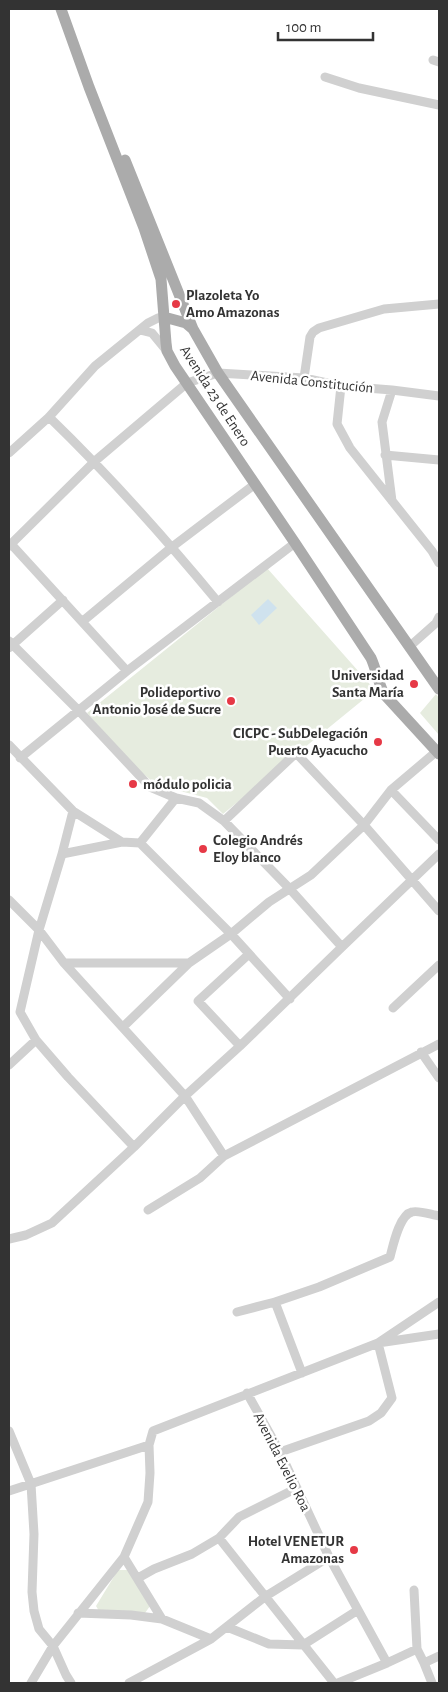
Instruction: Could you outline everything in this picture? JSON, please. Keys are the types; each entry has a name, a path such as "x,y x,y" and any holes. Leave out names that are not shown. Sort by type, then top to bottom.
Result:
{"main road":[{"name":"Avenida 23 de Enero","path":"61,9 88,88 144,228 161,279 167,351 175,366 371,658 384,694 438,752"},
{"name":"Avenida 23 de Enero","path":"68,9 102,104 193,328 218,373 439,689"},
{"path":"164,317 186,323 193,328"},
{"path":"165,335 169,325 174,321 180,321"}],"street":[{"path":"325,77 359,88 439,105"},
{"path":"304,378 310,338 313,332 319,328 384,309 439,304"},
{"path":"9,454 49,417 95,366 148,322 164,317"},
{"path":"140,330 152,333 167,351"},
{"name":"Avenida Constitución","path":"187,383 218,373 304,378 341,386 439,396"},
{"path":"127,671 83,621 10,545 95,461 187,383"},
{"path":"341,386 337,424 350,448 432,551 439,563"},
{"path":"392,390 382,422 392,502"},
{"path":"49,417 95,461 218,602"},
{"path":"385,455 439,460"},
{"path":"83,621 172,547 255,484"},
{"path":"20,758 127,671 295,543"},
{"path":"432,551 439,544"},
{"path":"63,600 10,645 79,711 150,787 176,798 199,804 224,821 342,947"},
{"path":"409,647 436,623 439,617"},
{"path":"9,745 72,811 122,842"},
{"path":"123,1027 188,963 231,934 288,888 311,874 364,825 391,790 438,752"},
{"path":"224,821 296,753 364,825 439,911"},
{"path":"391,790 439,840"},
{"path":"140,843 176,798"},
{"path":"72,811 62,854 39,930 20,1012 36,1040 134,1147"},
{"path":"62,854 122,842 140,843 231,934 290,999"},
{"path":"9,1239 26,1235 52,1223 290,999 439,854"},
{"path":"9,900 39,930 64,963 185,1096 224,1156"},
{"path":"240,1046 198,1000 249,954"},
{"path":"64,963 188,963"},
{"path":"393,1008 439,966"},
{"path":"9,1065 36,1040"},
{"path":"148,1210 200,1178 224,1156 439,1044"},
{"path":"422,1052 439,1078"},
{"path":"237,1312 319,1288 390,1257 399,1227 405,1215 413,1211 439,1216"},
{"path":"275,1302 302,1373"},
{"path":"31,1683 53,1646 124,1556 148,1502 149,1445 153,1431 378,1343 439,1302"},
{"path":"378,1343 439,1334"},
{"path":"280,1452 369,1421 381,1412 392,1398 378,1343"},
{"name":"Avenida Evelio Roa","path":"247,1394 280,1452 329,1558 387,1664"},
{"path":"9,1431 30,1484 34,1534 32,1592 34,1611 39,1629 53,1646 66,1675 72,1683"},
{"path":"9,1491 149,1445"},
{"path":"138,1578 154,1569 192,1554 219,1538 239,1518 297,1488"},
{"path":"219,1538 303,1645 336,1683 387,1664 417,1649"},
{"path":"124,1556 162,1619"},
{"path":"129,1683 211,1639 266,1596 329,1558"},
{"path":"414,1590 417,1649 432,1683"},
{"path":"227,1626 269,1644 303,1645 358,1610"},
{"path":"78,1613 131,1615 162,1619 211,1639"},
{"path":"424,1662 439,1656"}],"shaded area":[{"name":"Polideportivo Antonio José de Sucre","path":"267,568 375,690 223,814 207,798 157,785 136,768 87,713"},
{"path":"436,694 439,698 439,735 420,713"},
{"path":"118,1570 128,1570 150,1606 145,1613 99,1611 96,1606"}],"water":[{"path":"268,599 277,608 259,625 251,615"}],"place":[{"name":"Plazoleta Yo Amo Amazonas","path":"176,304"},
{"name":"Universidad Santa María","path":"414,684"},
{"name":"Polideportivo Antonio José de Sucre","path":"231,701"},
{"name":"CICPC - SubDelegación Puerto Ayacucho","path":"378,742"},
{"name":"módulo policia","path":"133,784"},
{"name":"Colegio Andrés Eloy blanco","path":"203,849"},
{"name":"Hotel VENETUR Amazonas","path":"354,1550"}]}
